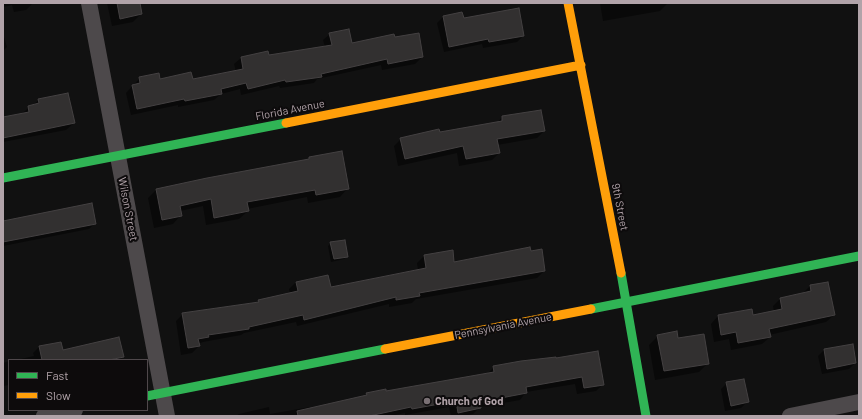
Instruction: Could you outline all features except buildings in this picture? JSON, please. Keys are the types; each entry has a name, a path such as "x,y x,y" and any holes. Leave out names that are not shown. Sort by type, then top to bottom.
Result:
{"street":[{"name":"Wilson Street","path":"89,3 118,155 155,394 167,416"},
{"name":"9th Street","path":"568,3 626,302 646,416"},
{"name":"Florida Avenue","path":"3,178 581,65"},
{"name":"Pennsylvania Avenue","path":"155,394 859,256"},
{"path":"790,416 832,412 859,402"},
{"path":"44,416 70,411"}],"traffic: fast":[{"path":"3,178 286,123"},
{"path":"591,309 859,256"},
{"path":"621,273 646,416"},
{"path":"148,396 385,349"}],"traffic: slow":[{"path":"568,3 621,273"},
{"path":"286,123 581,65"},
{"path":"385,349 591,309"}],"place":[{"name":"Church of God","path":"427,401"}]}
